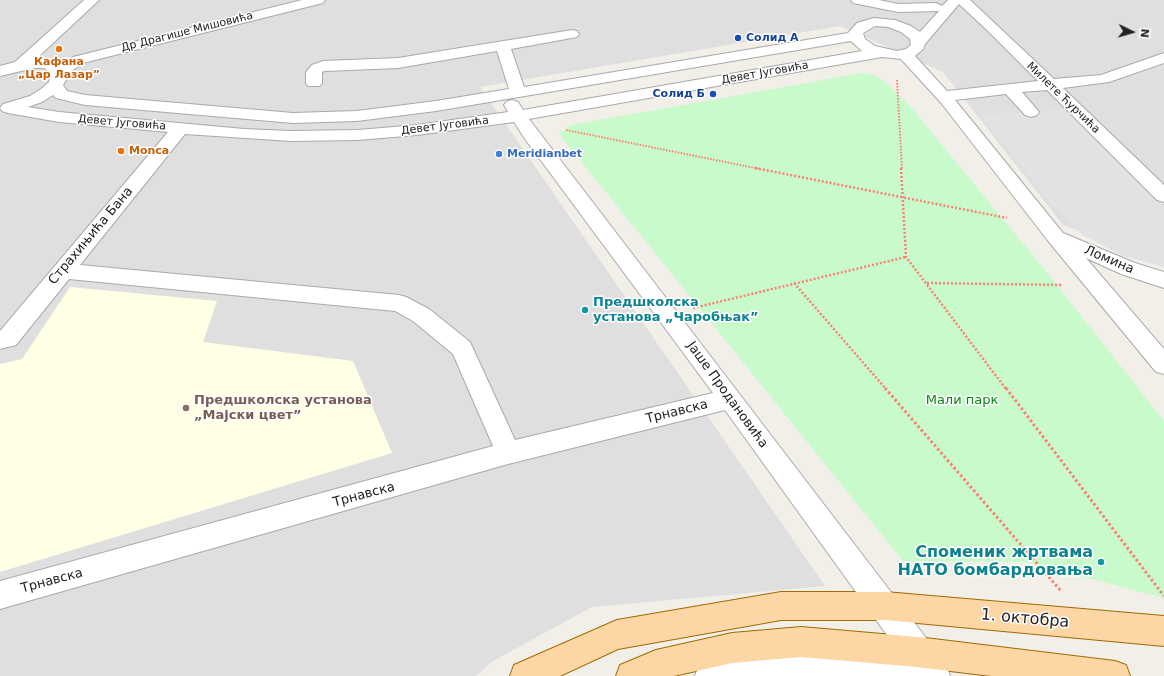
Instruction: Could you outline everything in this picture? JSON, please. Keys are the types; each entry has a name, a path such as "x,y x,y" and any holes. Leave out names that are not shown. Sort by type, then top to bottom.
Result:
{"main road":[{"name":"1. октобра","path":"525,676 618,635 781,606 885,606 1164,631"},
{"path":"631,676 656,665 732,648 801,642 917,652 1115,676"}],"street":[{"path":"8,65 92,0"},
{"name":"Др Драгише Мишовића","path":"4,108 36,99 78,60 318,0"},
{"path":"848,0 868,24"},
{"path":"858,0 898,8 936,7"},
{"path":"951,0 910,18 890,23 868,24 858,28 855,36 863,46 879,53 905,54 916,49 919,42 955,0"},
{"name":"Милете Ћурчића","path":"962,0 993,28 1049,85 1164,196"},
{"path":"890,23 912,33 919,42"},
{"path":"314,83 314,72 317,68 323,66 398,63 572,34"},
{"name":"Девет Југовића","path":"8,65 46,64 54,67 57,79 57,91 62,95 86,100 293,118 364,116 436,106 855,36"},
{"name":"Јаше Продановића","path":"503,46 518,116 667,313 729,399 885,606 935,676"},
{"name":"Девет Југовића","path":"4,108 59,117 244,134 332,136 387,133 518,116 879,53"},
{"path":"905,54 944,96 1056,237 1164,365"},
{"path":"845,58 878,61 923,74"},
{"path":"944,96 1110,77 1164,58"},
{"path":"1010,89 1031,112"},
{"name":"Страхињића Бана","path":"0,340 8,339 62,271 180,129"},
{"name":"Ломина","path":"1056,237 1128,269 1164,280"},
{"path":"62,271 399,303 421,314 462,348 508,453"},
{"name":"Трнавска","path":"0,596 508,453 729,399"},
{"path":"710,676 804,660 935,676"}],"path":[{"path":"897,77 906,257 1164,596"},
{"path":"559,128 1008,218"},
{"path":"692,308 906,257"},
{"path":"794,283 1066,596"},
{"path":"926,283 1063,285"}],"shaded area":[{"path":"0,0 1164,0 1164,262 1063,225 943,72 840,26 480,87 825,586 592,607 493,661 476,676 0,676"},
{"path":"1068,109 1164,206 1164,267 1123,256 1083,235 1057,211 980,115"},
{"name":"Предшколска установа „Мајски цвет”","path":"70,287 217,301 203,342 353,361 392,453 0,572 0,364 22,359"}],"green space":[{"name":"Мали парк","path":"862,73 874,75 881,79 905,100 1049,275 1164,421 1164,598 1026,562 903,561 559,134 571,125"}],"place":[{"name":"Солид А","path":"738,38"},
{"name":"Кафана „Цар Лазар”","path":"59,49"},
{"name":"Солид Б","path":"713,94"},
{"name":"Monca","path":"121,151"},
{"name":"Meridianbet","path":"499,154"},
{"name":"Предшколска установа „Чаробњак”","path":"585,310"},
{"name":"Предшколска установа „Мајски цвет”","path":"186,408"},
{"name":"Споменик жртвама НАТО бомбардовања","path":"1101,562"}]}
